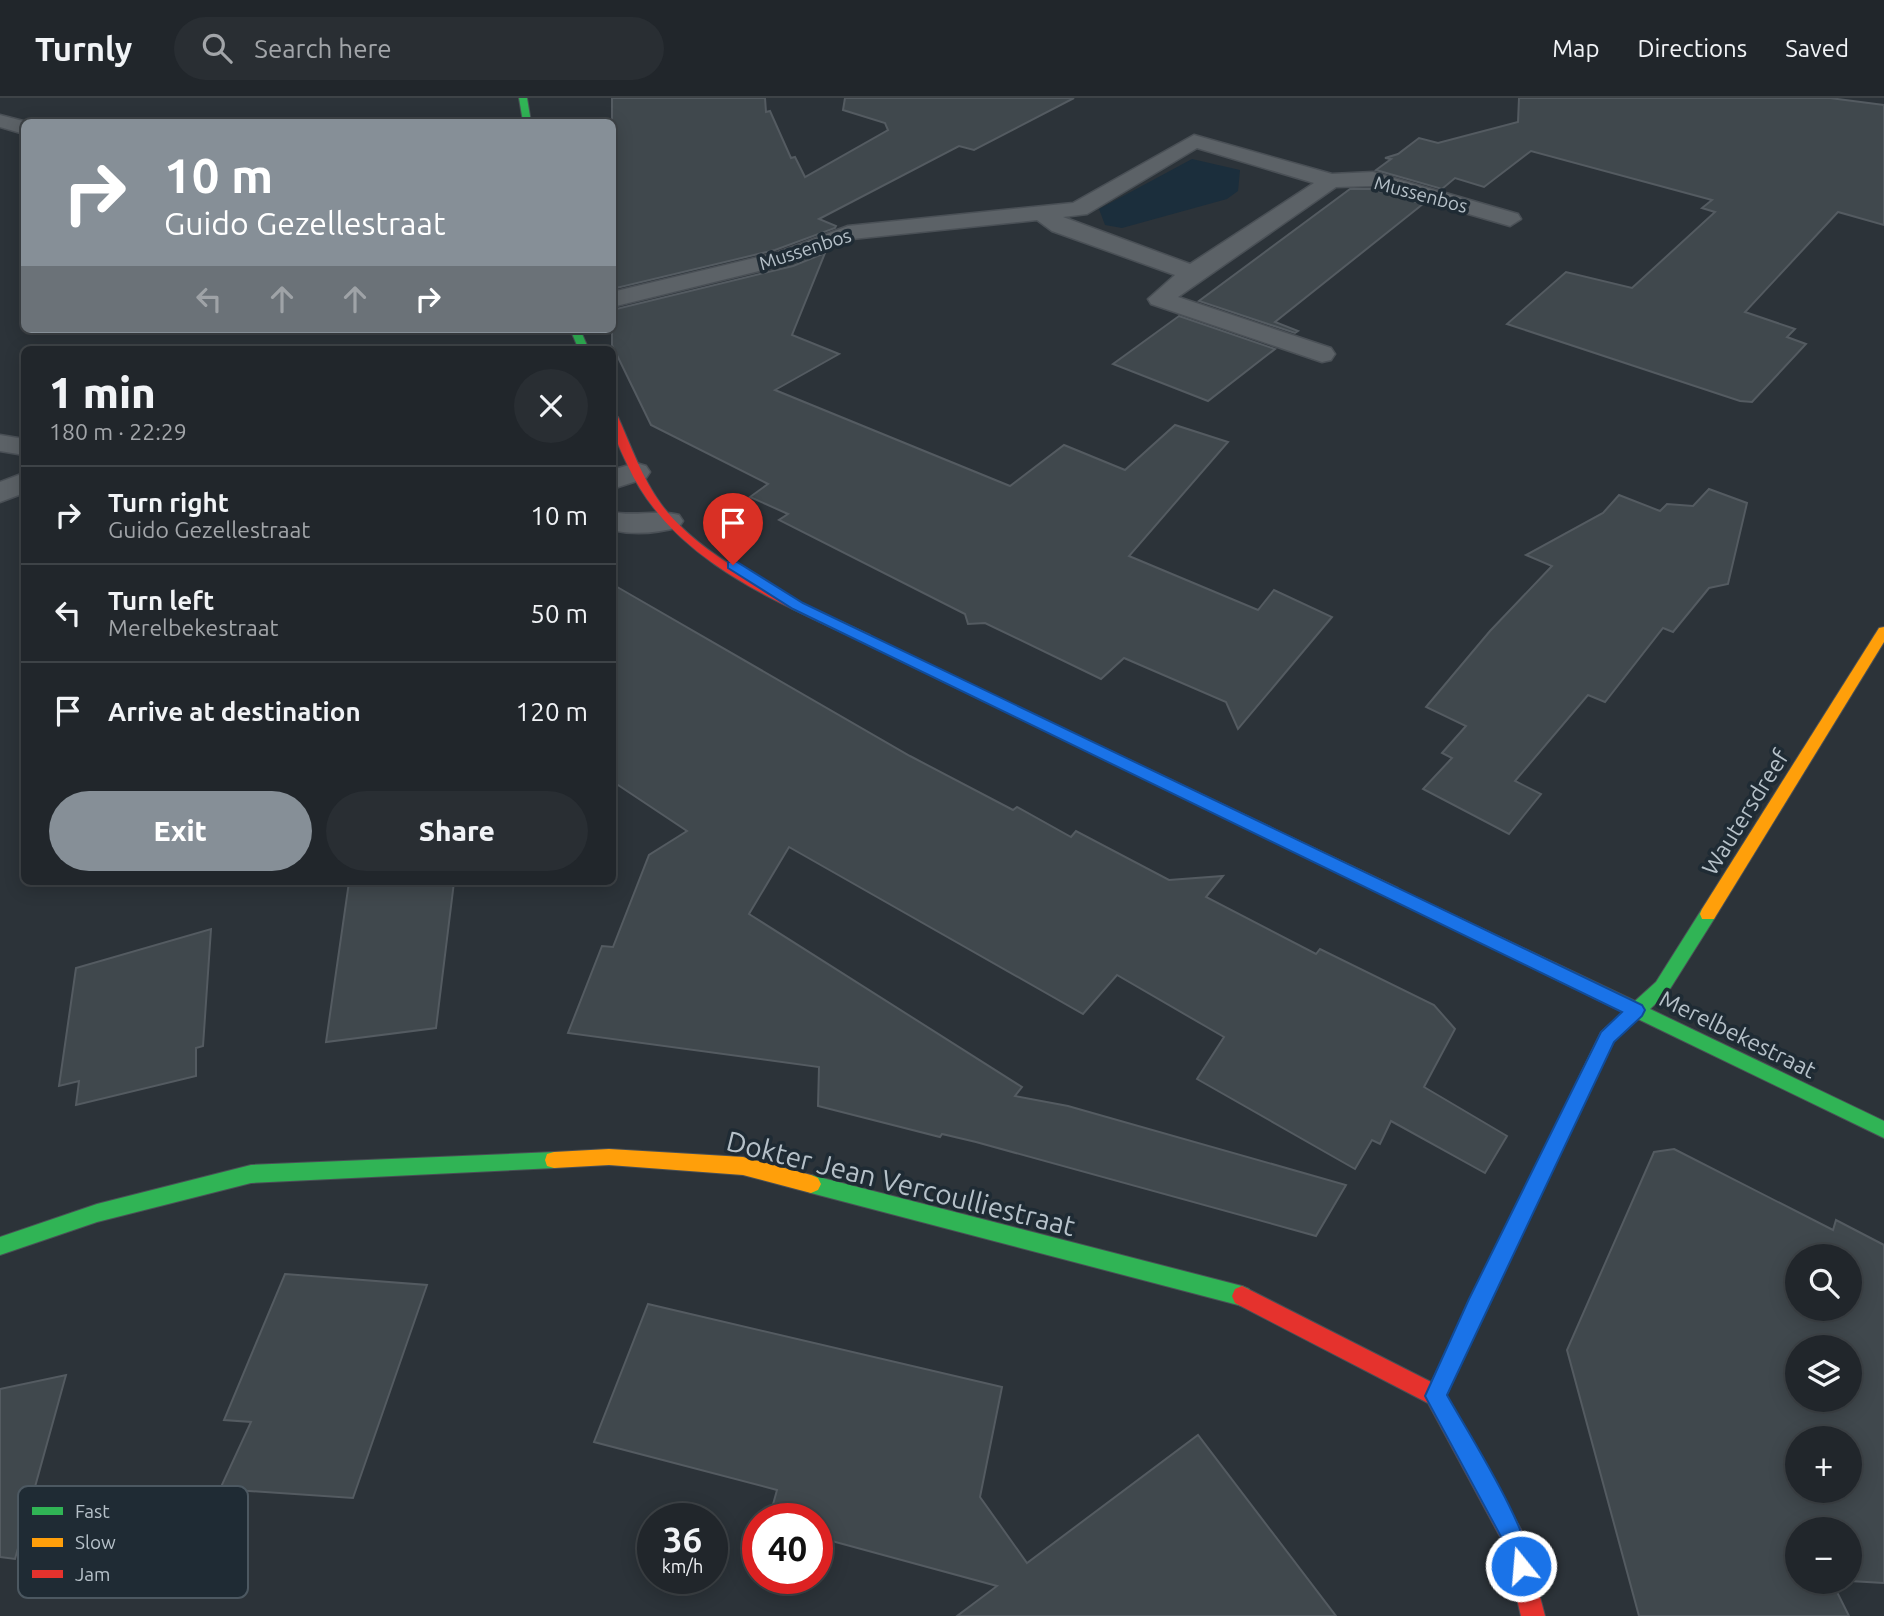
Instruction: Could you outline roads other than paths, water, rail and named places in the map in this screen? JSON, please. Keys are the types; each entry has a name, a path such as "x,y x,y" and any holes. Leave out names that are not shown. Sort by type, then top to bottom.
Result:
{"street":[{"path":"523,98 526,119"},
{"path":"0,121 21,127"},
{"name":"Mussenbos","path":"616,299 785,258 848,233 1079,209 1194,141 1331,181 1373,178 1510,219"},
{"name":"Mussenbos","path":"1322,355 1160,299 1193,272 1331,181"},
{"path":"1042,213 1060,226 1193,272"},
{"name":"Merelbekestraat","path":"616,437 624,476 668,521 689,538 798,606 1884,1130"},
{"path":"0,443 21,446"},
{"path":"0,493 21,483"},
{"path":"616,522 626,524 668,521"},
{"name":"Wautersdreef","path":"1435,1396 1607,1037 1662,987 1884,631"},
{"name":"Dokter Jean Vercoulliestraat","path":"0,1246 97,1213 251,1174 609,1157 743,1166 1243,1296 1435,1396"},
{"path":"1435,1396 1515,1541 1533,1616"}],"water":[{"path":"1192,159 1240,170 1238,191 1227,199 1122,228 1105,225 1099,209"}]}
